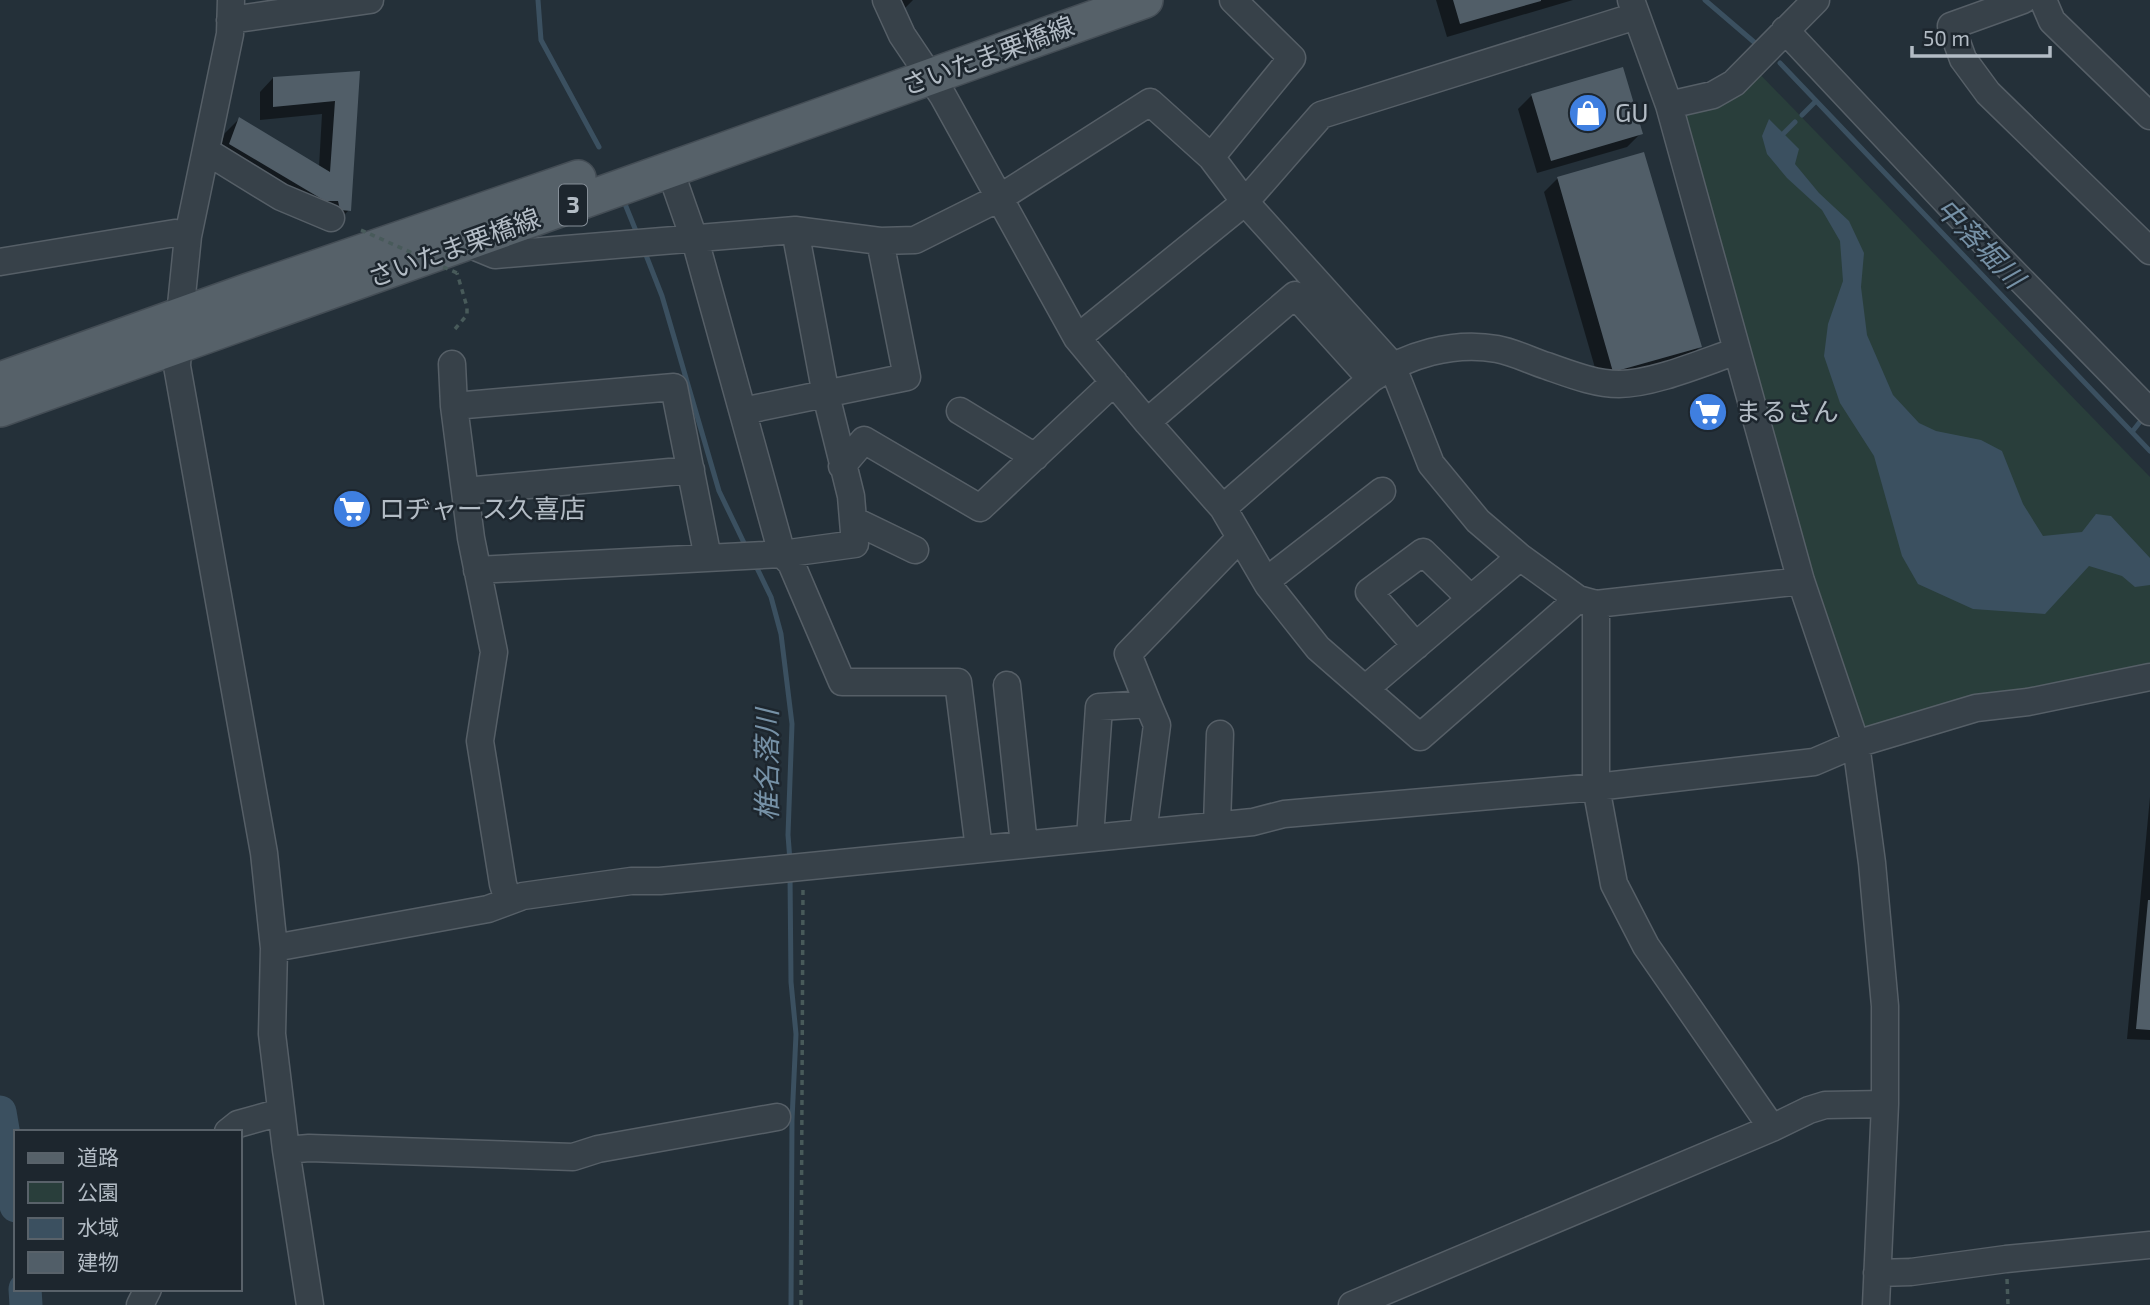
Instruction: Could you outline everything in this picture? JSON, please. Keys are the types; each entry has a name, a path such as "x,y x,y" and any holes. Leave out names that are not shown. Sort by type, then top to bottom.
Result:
{"main road":[{"name":"さいたま栗橋線","path":"0,380 461,258 1087,0"},
{"name":"さいたま栗橋線","path":"0,409 178,332 925,69 1145,0"}],"street":[{"path":"310,1305 286,1150 272,1034 274,948 264,853 177,366 178,332 188,236 230,34 230,10 370,0"},
{"path":"886,0 902,35 1001,197 1077,338 1223,508 1266,581 1318,648 1420,737 1587,602 1801,581"},
{"path":"1211,157 1292,58 1233,0"},
{"path":"1669,105 1713,95 1734,83 1816,0"},
{"path":"2023,0 1951,26 1963,59 1988,93 2150,251"},
{"path":"2043,0 2052,21 2150,116"},
{"path":"1077,338 1245,202 1321,114 1634,8 1669,105 1801,581 1856,744 1872,863 1885,1006 1885,1104 1876,1305"},
{"path":"1785,30 1986,244 2147,402"},
{"path":"461,258 795,230 880,241 915,240 1001,197 1150,102 1211,157 1381,372 1431,464 1478,522 1520,558 1587,602"},
{"path":"206,151 281,197 331,218"},
{"path":"670,170 694,239 782,554 791,563 842,682 958,682 979,849"},
{"path":"477,570 782,554 855,544 851,496 826,395 795,230"},
{"path":"0,262 174,233 188,236"},
{"path":"743,411 908,377 880,241"},
{"path":"1147,422 1295,295 1381,372"},
{"path":"1223,508 1381,372 1432,352 1463,346 1498,349 1583,378 1620,384 1656,377 1737,351"},
{"path":"452,364 454,405 465,491 477,570 494,652 480,741 503,884 508,900"},
{"path":"842,466 864,440 980,508 1114,383"},
{"path":"454,405 674,387 708,558"},
{"path":"960,411 1035,457"},
{"path":"465,491 691,470"},
{"path":"1266,581 1381,491"},
{"path":"853,520 915,550"},
{"path":"1143,833 1157,725 1128,654 1240,538"},
{"path":"1416,646 1369,592 1423,552 1471,599"},
{"path":"1365,689 1520,558"},
{"path":"1587,602 1596,787 1614,884 1646,946 1772,1128"},
{"path":"274,948 488,909 508,900 631,881 660,881 1253,822 1284,814 1596,787 1814,762 1856,744 1976,708 2028,702 2150,677"},
{"path":"1007,685 1024,845"},
{"path":"1090,838 1099,707 1148,704"},
{"path":"1217,825 1220,734"},
{"path":"1352,1305 1809,1110 1825,1105 1885,1104"},
{"path":"230,1130 238,1124 281,1112"},
{"path":"286,1150 309,1148 573,1157 598,1149 777,1117"},
{"path":"1877,1273 1911,1272 2006,1259 2150,1245"}],"path":[{"path":"361,230 461,258 467,316 455,329"},
{"path":"801,1305 803,867"}],"green space":[{"path":"1752,66 2150,477 2150,677 1856,744 1669,105"}],"water":[{"path":"1769,119 1799,149 1795,164 1819,193 1849,221 1864,253 1861,287 1867,335 1893,395 1919,423 1936,431 1981,440 2002,451 2023,504 2043,536 2082,532 2096,514 2111,516 2150,558 2150,585 2135,587 2122,576 2089,566 2045,614 1973,609 1918,584 1902,556 1874,456 1840,403 1824,356 1828,324 1843,281 1840,241 1822,210 1787,178 1767,154 1762,136"}],"building":[{"path":"1453,0 1541,0 1541,1 1460,24"},
{"path":"1623,67 1643,134 1551,161 1531,94"},
{"path":"360,71 351,211 340,210 338,201 325,201 229,144 239,117 330,172 335,101 273,107 273,77"},
{"path":"1644,152 1702,347 1613,372 1557,177"},
{"path":"2150,900 2150,1030 2136,1029"}],"waterway":[{"name":"椎名落川","path":"538,0 541,40 599,147"},
{"name":"中落堀川","path":"1705,0 1754,42"},
{"name":"中落堀川","path":"1780,63 2150,451"},
{"path":"1802,115 1816,101"},
{"path":"1783,134 1795,122"},
{"name":"椎名落川","path":"625,204 636,231"},
{"name":"椎名落川","path":"644,250 662,296 719,491 746,547"},
{"path":"2132,432 2143,418"},
{"name":"椎名落川","path":"754,562 771,597 781,634 792,724 788,835 790,861"},
{"name":"椎名落川","path":"790,874 791,982 796,1034 792,1120 791,1305"},
{"path":"0,1112 14,1194"},
{"path":"25,1291 26,1305"}],"place":[{"name":"GU","path":"1588,113"},
{"name":"まるさん","path":"1708,412"},
{"name":"ロヂャース久喜店","path":"352,509"}]}
